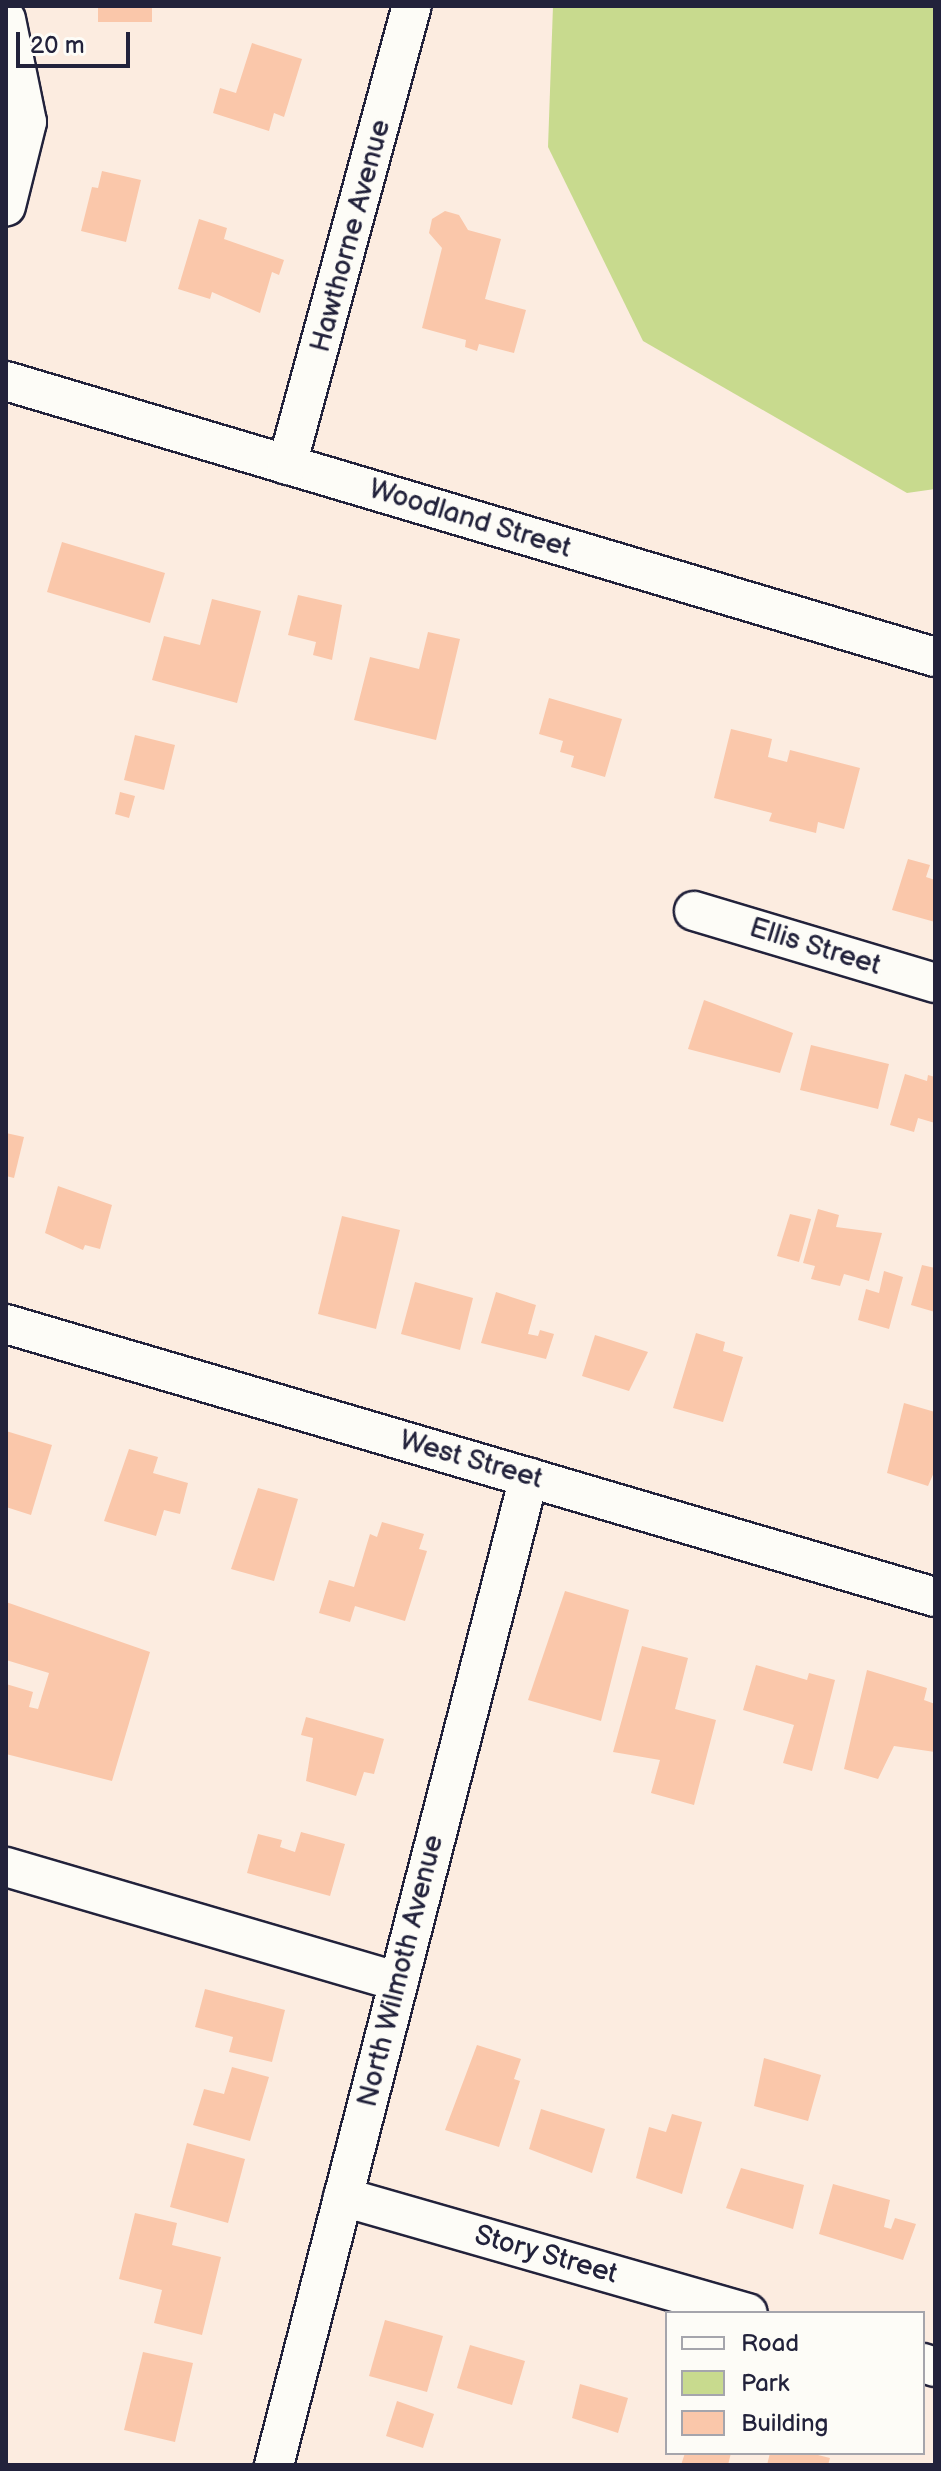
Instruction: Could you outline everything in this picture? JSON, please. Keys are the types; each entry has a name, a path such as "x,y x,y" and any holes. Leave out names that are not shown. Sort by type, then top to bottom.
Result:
{"street":[{"name":"Hawthorne Avenue","path":"287,465 412,6"},
{"path":"6,19 27,122 6,206"},
{"name":"Woodland Street","path":"6,381 935,657"},
{"name":"Ellis Street","path":"694,911 935,983"},
{"name":"West Street","path":"6,1324 935,1597"},
{"name":"North Wilmoth Avenue","path":"274,2465 529,1477"},
{"path":"6,1867 398,1982"},
{"name":"Story Street","path":"343,2197 741,2311"}],"green space":[{"path":"553,6 935,6 935,489 907,493 643,341 548,147"}],"building":[{"path":"98,6 152,6 152,22 98,22"},
{"path":"252,43 302,59 284,117 274,113 269,131 213,113 220,88 236,93"},
{"path":"102,171 141,180 126,242 81,231 92,187 98,188"},
{"path":"445,211 459,215 468,230 501,239 485,299 526,310 514,353 479,344 477,351 465,347 466,340 422,328 442,248 429,233 432,219"},
{"path":"199,219 227,228 224,239 284,260 279,275 272,272 260,313 212,292 210,299 178,289"},
{"path":"62,542 165,573 150,623 47,592"},
{"path":"298,595 342,605 332,660 313,655 316,642 288,635"},
{"path":"212,599 261,611 237,703 152,680 164,636 200,645"},
{"path":"428,632 460,639 436,740 354,720 370,657 419,669"},
{"path":"549,698 622,719 605,777 571,767 574,756 560,752 563,741 539,734"},
{"path":"731,729 772,739 768,757 787,762 790,750 860,768 844,829 818,822 816,833 769,821 772,813 714,798"},
{"path":"135,735 175,745 164,790 124,780"},
{"path":"120,792 135,796 129,818 115,814"},
{"path":"908,859 930,865 926,877 935,880 935,922 892,910"},
{"path":"704,1000 793,1033 780,1073 688,1049"},
{"path":"811,1045 889,1064 878,1109 800,1090"},
{"path":"905,1074 927,1081 928,1075 935,1077 935,1123 918,1118 914,1132 890,1125"},
{"path":"6,1133 24,1137 14,1178 6,1176"},
{"path":"58,1186 112,1205 100,1249 85,1245 83,1250 45,1233"},
{"path":"818,1209 839,1215 836,1227 882,1233 869,1281 844,1274 840,1286 811,1279 815,1266 803,1263"},
{"path":"790,1214 811,1219 799,1262 777,1256"},
{"path":"342,1216 400,1230 376,1329 318,1314"},
{"path":"922,1265 935,1268 935,1312 911,1305"},
{"path":"884,1271 903,1277 889,1329 858,1320 866,1289 879,1293"},
{"path":"415,1282 473,1298 460,1350 401,1334"},
{"path":"496,1292 536,1305 528,1334 538,1336 540,1330 554,1334 546,1359 481,1343"},
{"path":"696,1333 725,1342 723,1351 743,1357 723,1422 673,1408"},
{"path":"595,1335 648,1352 629,1391 582,1376"},
{"path":"904,1403 935,1412 935,1470 928,1486 887,1473"},
{"path":"6,1431 52,1445 31,1515 6,1507"},
{"path":"129,1449 158,1457 153,1473 188,1483 180,1514 164,1510 156,1536 104,1521"},
{"path":"258,1488 298,1499 274,1581 231,1569"},
{"path":"382,1522 424,1534 419,1549 427,1551 405,1621 355,1606 350,1622 319,1613 329,1580 354,1587 370,1534 377,1537"},
{"path":"565,1591 629,1610 601,1721 528,1700"},
{"path":"6,1602 150,1652 112,1781 6,1754 6,1684 33,1692 29,1707 38,1709 49,1673 6,1660"},
{"path":"642,1646 688,1658 675,1709 716,1720 694,1805 651,1793 660,1760 613,1752"},
{"path":"756,1665 807,1680 809,1673 835,1680 812,1771 783,1763 794,1725 743,1710"},
{"path":"867,1670 927,1688 924,1700 935,1704 935,1752 894,1746 878,1779 844,1769"},
{"path":"306,1717 384,1739 374,1774 364,1772 356,1796 306,1781 313,1738 301,1735"},
{"path":"301,1832 345,1844 330,1896 247,1873 258,1834 282,1840 280,1847 295,1852"},
{"path":"205,1989 285,2010 272,2062 229,2052 233,2037 195,2027"},
{"path":"477,2045 521,2059 514,2079 520,2081 499,2147 445,2130"},
{"path":"764,2058 821,2075 808,2121 754,2106"},
{"path":"232,2067 269,2077 250,2141 193,2125 204,2089 224,2094"},
{"path":"541,2109 605,2129 592,2173 529,2149"},
{"path":"672,2114 702,2122 682,2194 636,2178 649,2127 666,2132"},
{"path":"187,2143 245,2159 228,2223 170,2207"},
{"path":"741,2168 804,2185 793,2229 726,2208"},
{"path":"833,2184 890,2200 884,2227 891,2229 895,2218 916,2224 903,2260 819,2234"},
{"path":"135,2213 177,2223 172,2245 221,2257 202,2335 154,2323 162,2290 119,2279"},
{"path":"385,2320 443,2336 427,2392 369,2376"},
{"path":"470,2345 525,2361 512,2405 457,2388"},
{"path":"143,2352 193,2363 175,2442 124,2430"},
{"path":"580,2384 628,2398 618,2433 572,2418"},
{"path":"397,2401 434,2414 423,2448 386,2436"},
{"path":"684,2455 730,2455 728,2465 681,2465"},
{"path":"770,2455 818,2455 830,2458 828,2465 767,2465"}]}
